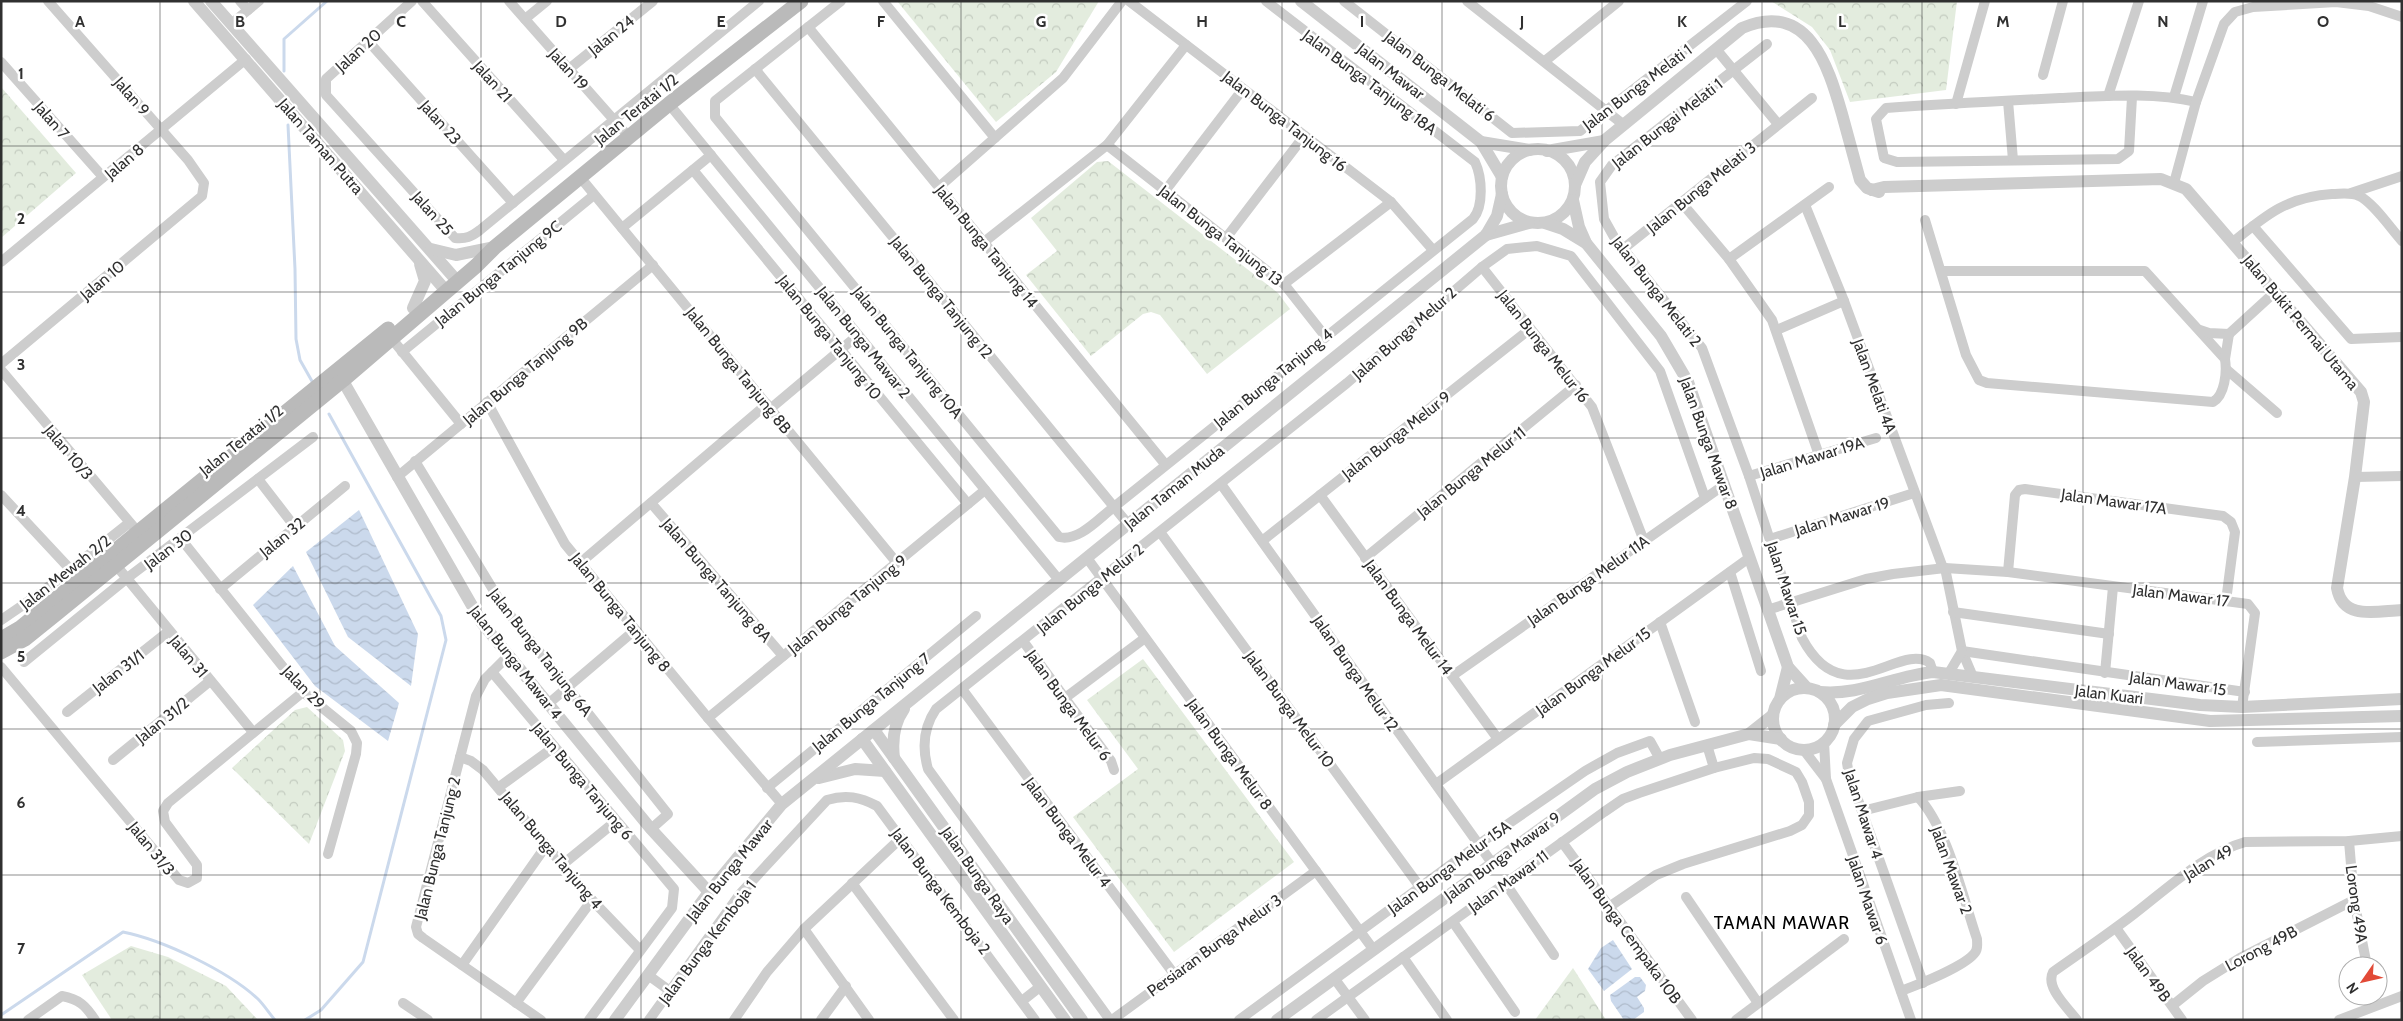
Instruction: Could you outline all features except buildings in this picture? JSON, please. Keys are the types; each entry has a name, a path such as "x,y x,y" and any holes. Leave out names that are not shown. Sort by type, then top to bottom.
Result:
{"main road":[{"name":"Jalan Teratai 1/2","path":"1,639 20,628 133,528 339,375 392,339 455,278 669,104 801,1"},
{"name":"Jalan Teratai 1/2","path":"1,652 25,639 339,375 413,308 443,288"}],"street":[{"name":"Jalan 9","path":"48,1 161,129 204,183 202,196"},
{"name":"Jalan Taman Putra","path":"194,1 417,255 443,288"},
{"name":"Jalan Taman Putra","path":"211,1 432,249 455,278"},
{"path":"240,1 248,10"},
{"path":"231,24 259,1"},
{"name":"Jalan 20","path":"326,79 412,1"},
{"name":"Jalan 21","path":"422,1 564,160"},
{"name":"Jalan 19","path":"509,1 629,137"},
{"path":"525,19 547,1"},
{"name":"Jalan 24","path":"569,69 653,1"},
{"name":"Jalan 25","path":"326,79 326,94 455,238 471,237 759,1"},
{"path":"755,69 841,1"},
{"path":"884,1 995,138"},
{"path":"939,187 1064,78 1122,1"},
{"name":"Jalan Bunga Tanjung 16","path":"1129,1 1391,202 1433,250"},
{"name":"Jalan Bunga Tanjung 18A","path":"1266,1 1475,162"},
{"name":"Jalan Mawar","path":"1301,1 1480,142 1502,177"},
{"name":"Jalan Bunga Melati 6","path":"1344,1 1512,133"},
{"path":"1467,1 1545,61 1624,126"},
{"path":"1545,61 1619,1"},
{"name":"Jalan Bunga Melati 1","path":"1512,133 1580,131 1748,1"},
{"path":"1956,104 1985,1"},
{"path":"2043,74 2063,1"},
{"path":"2108,96 2139,1"},
{"path":"2174,97 2203,1"},
{"path":"2174,183 2196,102 2224,24 2229,17 2244,8 2336,2 2369,6 2402,17"},
{"name":"Jalan Bukit Permai Utama","path":"1575,185 1585,162 1605,140 1742,28 1764,18 1784,18 1806,32 1822,53 1832,76 1860,180 1862,185 1872,190 1884,187 2161,179 2174,183 2190,193 2361,392 2364,402 2355,477 2337,588 2338,596 2345,607 2352,610 2402,610"},
{"name":"Jalan Bunga Tanjung 14","path":"808,27 1165,464"},
{"name":"Jalan 23","path":"368,41 513,203"},
{"name":"Jalan Bungai Melati 1","path":"1604,219 1600,182 1604,173 1619,159 1768,44"},
{"path":"984,242 1107,145 1186,45"},
{"path":"1716,49 1778,124"},
{"name":"Jalan 8","path":"1,262 246,59"},
{"name":"Jalan 7","path":"1,62 103,178"},
{"name":"Jalan Bunga Tanjung 10A","path":"755,69 715,100 715,117 1059,537 1066,539 1075,537 1114,507"},
{"name":"Jalan Bunga Tanjung 12","path":"755,69 1128,524"},
{"path":"1165,191 1243,89"},
{"path":"2132,97 2129,151 2118,159 1897,162 1884,158 1876,119 1886,108 2008,101 2108,96 2174,97 2196,102"},
{"name":"Jalan Bunga Melati 3","path":"1623,249 1812,98"},
{"path":"2008,101 2013,160"},
{"name":"Jalan Bunga Mawar 2","path":"669,104 1059,580"},
{"path":"1226,238 1304,136"},
{"name":"Jalan Bukit Permai Utama","path":"1547,151 1605,140"},
{"name":"Jalan Mawar","path":"1480,142 1530,150"},
{"name":"Jalan Bunga Tanjung 13","path":"1107,145 1284,284 1325,336"},
{"path":"1530,150 1547,151 1556,154 1569,167 1575,185 1573,200 1566,210 1557,219 1545,223 1529,223 1511,212 1502,194 1502,177 1509,162 1530,150"},
{"path":"622,228 710,155"},
{"name":"Jalan Bunga Tanjung 4","path":"1114,507 1165,464 1473,219 1479,210 1479,174 1475,162"},
{"name":"Jalan Bunga Tanjung 10","path":"693,170 968,504"},
{"path":"2233,242 2274,210 2298,200 2350,193 2402,176"},
{"name":"Jalan Bunga Tanjung 8B","path":"580,178 897,563"},
{"path":"1729,259 1829,187"},
{"path":"2350,193 2366,200 2402,241"},
{"name":"Jalan Taman Muda","path":"862,740 1486,235 1497,216 1502,194"},
{"name":"Jalan Bunga Tanjung 9C","path":"402,352 594,195"},
{"name":"Jalan 10","path":"1,364 202,196"},
{"name":"Jalan Bunga Mawar 8","path":"1573,200 1579,227 1586,243 1676,358 1688,382 1788,667 1807,688"},
{"path":"1284,284 1391,202"},
{"path":"1682,202 1729,259 1766,309 1777,330 1819,455"},
{"name":"Jalan Melati 4A","path":"1805,206 1844,301 1914,494 1944,568"},
{"name":"Jalan Bunga Melati 2","path":"1604,219 1623,249 1702,348 1749,476"},
{"path":"1924,220 1970,363 1980,380 1987,383 2213,402 2220,395 2229,334 2275,292"},
{"name":"Jalan Taman Muda","path":"1486,235 1529,223"},
{"name":"Jalan Bunga Mawar 8","path":"1545,223 1563,229 1586,243"},
{"path":"2253,226 2351,339 2402,337"},
{"name":"Jalan Bunga Melur 2","path":"1111,1020 928,769 924,746 927,725 936,709 1221,484 1347,382 1482,267 1507,249 1537,246 1571,256 1660,371 1705,498"},
{"path":"432,249 456,254 495,247"},
{"path":"413,308 425,282 417,255"},
{"name":"Jalan Bunga Tanjung 9B","path":"397,477 653,265"},
{"name":"Jalan Bunga Melur 16","path":"1482,267 1592,407 1644,541"},
{"path":"1941,271 2145,271 2199,329 2226,364 2277,412"},
{"path":"1777,330 1844,301"},
{"name":"Jalan Bunga Melur 9","path":"1262,541 1530,329"},
{"path":"2199,329 2209,333 2229,334"},
{"path":"580,563 769,406 858,335"},
{"path":"392,339 461,424"},
{"name":"Jalan 10/3","path":"1,370 133,528"},
{"name":"Jalan Bunga Mawar 4","path":"339,375 474,610 508,656 651,829 709,892"},
{"name":"Jalan Bunga Melur 11","path":"1365,558 1576,385"},
{"name":"Jalan Bunga Tanjung 8","path":"487,402 565,544 708,718 782,804"},
{"name":"Jalan 30","path":"24,662 126,579 181,539 313,436"},
{"name":"Jalan Mawar 19A","path":"1749,476 1876,438"},
{"name":"Jalan Bunga Tanjung 6A","path":"416,461 485,579 567,688 668,814 651,829"},
{"name":"Jalan Mawar 15","path":"1749,476 1802,638 1816,659 1848,676 1861,675 1897,663 1919,659 1930,663 1933,672"},
{"path":"2355,477 2402,476"},
{"path":"258,479 295,527"},
{"name":"Jalan Bunga Melur 12","path":"1221,484 1492,863"},
{"name":"Jalan Bunga Melur 11A","path":"1452,676 1724,485"},
{"name":"Jalan 32","path":"220,589 345,486"},
{"name":"Jalan Mawar 17A","path":"2008,572 2015,495 2019,490 2025,489 2223,516 2231,522 2235,532 2226,601"},
{"name":"Jalan Bunga Tanjung 9","path":"708,718 985,490"},
{"name":"Jalan Mawar 19","path":"1770,539 1914,494"},
{"path":"1,495 70,569"},
{"name":"Jalan Bunga Melur 14","path":"1320,495 1498,739"},
{"name":"Jalan Bunga Tanjung 8A","path":"651,503 783,656"},
{"name":"Jalan Mewah 2/2","path":"5,617 70,569 133,528"},
{"name":"Jalan Bunga Melur 10","path":"1160,532 1420,887"},
{"name":"Jalan 29","path":"181,539 304,692 351,731 357,743 356,754 328,854"},
{"name":"Jalan Bunga Melur 8","path":"1087,558 1373,949"},
{"name":"Jalan Bunga Melur 15","path":"1436,784 1750,558"},
{"name":"Jalan 31","path":"115,564 253,732"},
{"path":"1767,610 1866,580 1894,574 1944,568 1962,651 1973,677"},
{"name":"Jalan Mawar 17","path":"1944,568 2008,572 2248,604 2256,613 2242,707"},
{"path":"1730,572 1761,671"},
{"path":"2105,673 2114,587"},
{"path":"1,606 5,617"},
{"path":"1953,612 2109,634"},
{"name":"Jalan Bunga Tanjung 7","path":"767,788 976,616"},
{"path":"1660,622 1696,722"},
{"path":"548,704 635,630"},
{"name":"Jalan 31/1","path":"67,712 169,631"},
{"path":"1065,698 1145,638"},
{"name":"Jalan Bunga Melur 6","path":"1023,641 1111,761 1114,770"},
{"path":"1949,673 1962,651"},
{"name":"Jalan Mawar 15","path":"1962,651 2245,692"},
{"name":"Jalan Bunga Tanjung 2","path":"508,656 485,679 476,696 416,927 418,934 423,938 541,1020"},
{"name":"Jalan 31/3","path":"1,667 179,880 184,883 193,882 197,878 198,865 165,822 162,811 168,803 304,692"},
{"path":"1780,699 1787,692 1807,688 1820,692 1832,706 1834,725 1824,742 1818,746 1803,750 1794,748 1781,739 1776,732 1773,715 1780,699 1788,667"},
{"name":"Jalan Bunga Tanjung 6","path":"492,672 674,889 672,908 640,950"},
{"name":"Jalan Kuari","path":"1820,692 1848,692 1920,673 1933,672 2178,703 2242,707 2402,699"},
{"name":"Jalan 31/2","path":"114,760 210,681"},
{"name":"Jalan Kuari","path":"1834,725 1852,707 1868,698 1887,693 1940,685 2210,721 2402,716"},
{"name":"Jalan Mawar 4","path":"1923,983 1849,774 1847,763 1854,739 1862,727 1877,717 1926,705 1946,703 1940,685"},
{"name":"Jalan Bunga Melur 4","path":"962,689 1174,974"},
{"path":"894,758 893,738 896,726 900,715 912,699"},
{"name":"Jalan Bunga Mawar 9","path":"1750,734 1773,715"},
{"name":"Jalan Bunga Raya","path":"874,730 1082,1020"},
{"name":"Jalan Bunga Mawar 9","path":"1277,1020 1595,789 1627,772 1660,759 1707,745 1750,734 1781,739"},
{"path":"2257,742 2402,737"},
{"name":"Jalan Bunga Raya","path":"862,740 1065,1020"},
{"name":"Jalan Bunga Mawar","path":"616,1020 709,892 782,804 807,782 862,740"},
{"name":"Jalan Bunga Melur 15A","path":"1239,1020 1479,844 1584,771 1616,753 1650,741 1660,759"},
{"name":"Jalan Mawar 6","path":"1824,742 1826,779 1911,1020"},
{"path":"1707,745 1714,768"},
{"path":"499,787 554,747"},
{"name":"Jalan Mawar 6","path":"1803,750 1826,779"},
{"name":"Jalan Bunga Tanjung 4","path":"460,757 471,761 483,770 499,787 592,900 640,950"},
{"name":"Jalan Mawar 11","path":"1316,1020 1624,799 1714,768 1754,758 1768,759 1796,772 1802,782 1809,802 1809,815 1802,825 1790,831 1700,858 1656,875 1609,907"},
{"path":"807,782 849,770 885,771"},
{"path":"1862,811 1918,797 1960,791"},
{"name":"Jalan Bunga Kemboja 2","path":"827,800 845,796 866,800 877,806 1035,1020"},
{"name":"Jalan Mawar 2","path":"1918,797 1931,813 1944,844 1977,939 1977,947 1972,955 1936,978 1923,983"},
{"name":"Jalan Bunga Kemboja 1","path":"650,1020 740,894 827,800"},
{"path":"562,865 616,821"},
{"name":"Jalan 49","path":"2077,1020 2053,987 2050,979 2053,972 2116,928 2205,860 2230,846 2245,842 2349,842 2402,836"},
{"path":"734,1020 767,972 804,929 901,838"},
{"name":"Jalan Bunga Cempaka 10B","path":"1562,842 1692,1020"},
{"name":"Lorong 49A","path":"2349,842 2354,900 2365,956"},
{"path":"462,965 546,846"},
{"name":"Persiaran Bunga Melur 3","path":"1111,1020 1316,871"},
{"path":"852,883 954,1020"},
{"path":"1506,884 1554,955"},
{"path":"1686,897 1758,1003"},
{"path":"516,1003 592,900"},
{"name":"Lorong 49B","path":"2173,1005 2203,981 2240,958 2354,900"},
{"path":"1453,922 1515,1012"},
{"name":"Jalan 49B","path":"2116,928 2182,1020"},
{"path":"804,929 870,1020"},
{"path":"1736,1020 1844,940"},
{"path":"589,1020 640,950"},
{"path":"1403,957 1447,1020"},
{"path":"648,975 670,991"},
{"path":"1334,978 1365,1020"},
{"path":"1900,991 1923,983"},
{"path":"821,1020 846,986"},
{"path":"1022,1001 1040,986"},
{"path":"28,1020 62,996 74,998 85,1005 95,1020"},
{"path":"2388,998 2402,996"},
{"path":"403,1003 428,1020"},
{"path":"2339,1020 2365,1006"}],"green space":[{"path":"897,1 1099,1 1056,72 996,122"},
{"path":"1771,1 1957,1 1946,90 1850,102 1830,50 1812,27"},
{"path":"1,87 76,173 1,238"},
{"path":"1108,161 1278,293 1290,309 1207,374 1160,315 1151,312 1143,314 1091,356 1026,275 1057,251 1031,218 1097,162"},
{"path":"1143,659 1294,862 1174,952 1073,817 1138,769 1087,700"},
{"path":"307,707 343,740 345,751 309,844 232,768 295,710"},
{"path":"131,946 168,957 226,986 258,1020 112,1020 82,975"},
{"path":"1573,968 1606,1020 1535,1020"}],"water":[{"path":"359,510 418,634 411,686 348,637 306,552"},
{"path":"293,566 335,646 399,703 388,741 315,686 253,605"},
{"path":"1613,940 1632,969 1604,991 1588,969 1601,948"},
{"path":"1635,977 1640,977 1646,985 1645,991 1637,997 1644,1008 1644,1012 1633,1020 1624,1020 1611,1001 1610,995"}],"waterway":[{"path":"284,71 284,39 327,1"},
{"path":"288,125 295,269 296,339 300,360 313,383"},
{"path":"305,1020 321,1010 363,962 446,640 441,616 329,414"},
{"path":"1,1015 123,932 175,949 213,968 245,988 258,999 275,1020"}],"district":[{"name":"TAMAN MAWAR","path":"1782,923"}]}
